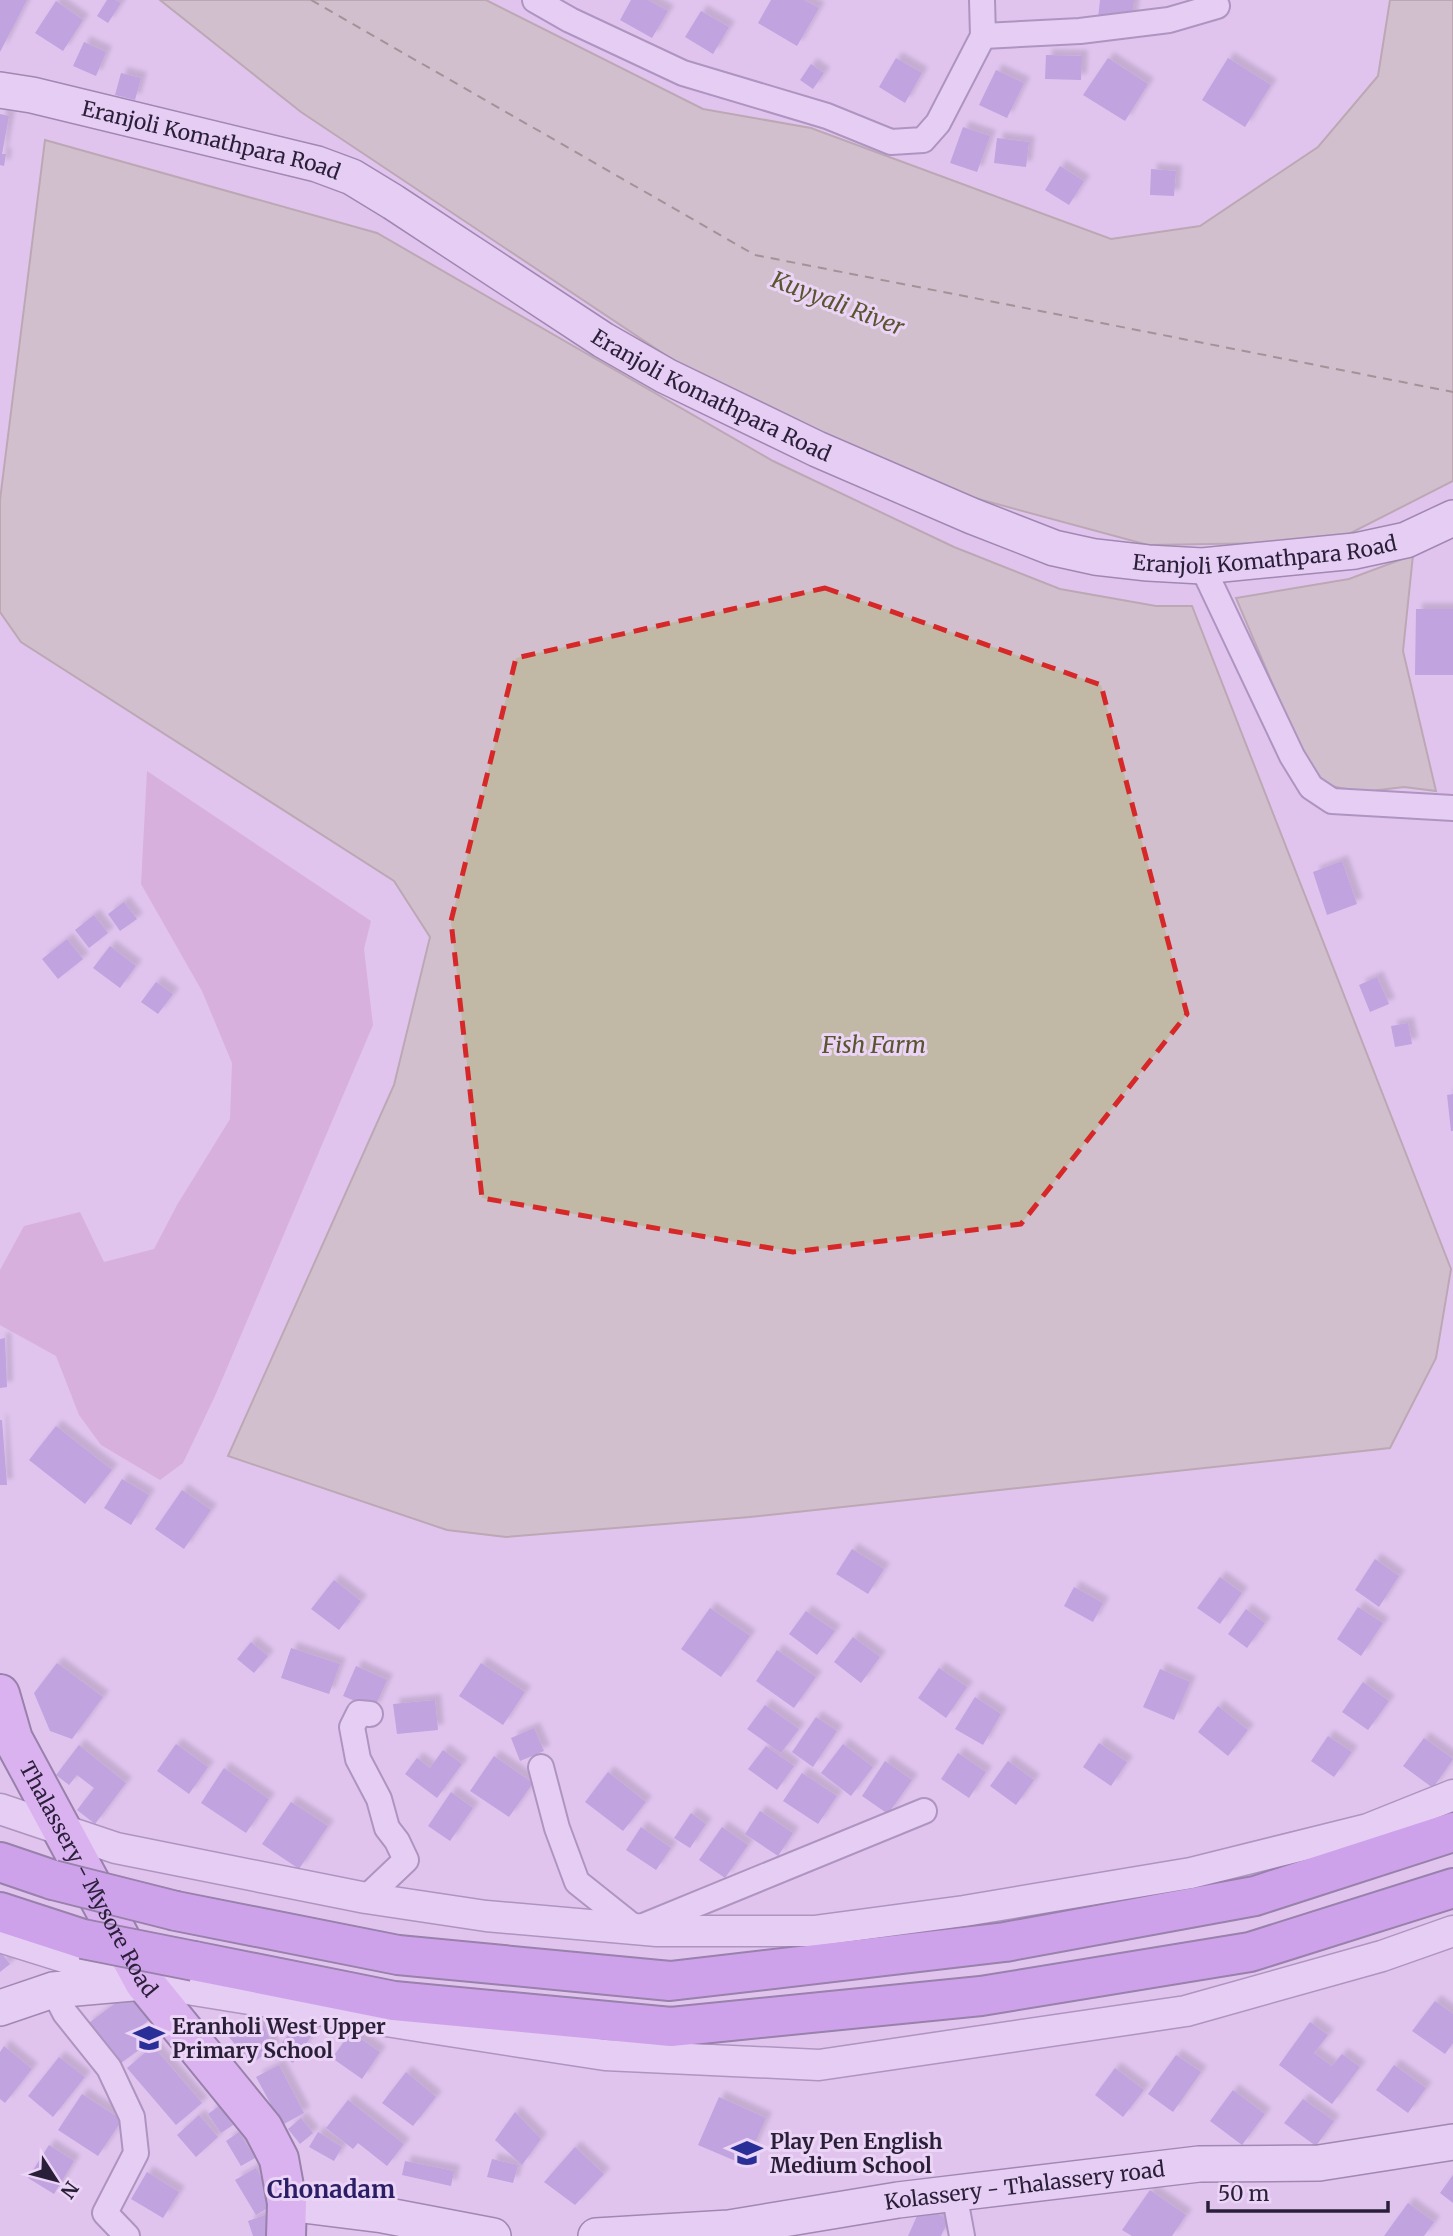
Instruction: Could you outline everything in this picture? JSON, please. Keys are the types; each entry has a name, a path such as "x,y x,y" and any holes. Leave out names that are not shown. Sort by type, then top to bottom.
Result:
{"highway":[{"path":"0,1862 53,1880 176,1911 398,1955 670,1981 1005,1942 1255,1896 1453,1832"},
{"path":"0,1912 83,1939 394,2001 671,2027 981,1996 1250,1951 1453,1888"}],"main road":[{"name":"Eranjoli Komathpara Road","path":"0,90 32,95 317,164 352,177 603,341 666,376 817,449 1054,548 1095,557 1202,566 1355,551 1406,540 1453,518"},
{"name":"Thalassery - Mysore Road","path":"0,1694 13,1739 144,1982 263,2128 279,2159 286,2219"},
{"path":"0,2008 52,1990 144,1982"},
{"name":"Kolassery - Thalassery road","path":"596,2236 729,2228 954,2193 1199,2164 1319,2162 1453,2141"},
{"path":"286,2219 383,2215 493,2236"}],"street":[{"path":"535,0 570,20 683,73 827,117 891,142 923,140 938,123 983,36 982,0"},
{"path":"983,36 1093,30 1169,20 1217,6"},
{"path":"1202,566 1292,756 1311,788 1332,801 1453,808"},
{"path":"366,1898 406,1860 387,1828 379,1799 358,1759 353,1741 352,1727 359,1713 370,1714"},
{"path":"541,1767 557,1828 577,1882 636,1929"},
{"path":"0,1808 116,1849 366,1898 486,1916 636,1929 814,1931 978,1909 1191,1873 1368,1829 1453,1795"},
{"path":"636,1929 924,1811"},
{"path":"0,1937 144,1982 605,2055 819,2065 1186,2011 1382,1956 1453,1931"},
{"path":"52,1990 65,2013 109,2068 132,2118 136,2153 105,2213 127,2236"},
{"path":"954,2193 962,2236"}],"highlighted area":[{"path":"825,588 1101,685 1187,1014 1021,1224 793,1252 482,1198 451,921 516,658"}],"shaded area":[{"path":"147,771 371,921 364,949 373,1025 215,1396 183,1463 160,1480 101,1445 79,1415 56,1356 0,1325 0,1270 24,1226 80,1212 104,1262 154,1249 177,1205 230,1119 232,1063 202,991 141,884"}],"water":[{"name":"Kuyyali River","path":"160,0 486,0 703,109 811,128 1111,239 1200,226 1318,147 1378,76 1390,0 1453,0 1453,481 1333,542 1148,545 949,491 709,384 301,112"},
{"name":"Fish Farm","path":"45,140 377,233 773,461 954,547 1060,589 1156,606 1192,606 1451,1269 1436,1358 1390,1448 750,1517 506,1537 447,1530 228,1456 394,1085 430,937 394,881 21,642 0,612 0,500"},
{"path":"1413,555 1403,651 1436,791 1404,787 1362,792 1320,784 1287,718 1236,598 1349,579"}],"building":[{"path":"0,0 27,0 0,52"},
{"path":"107,0 121,3 108,23 97,16"},
{"path":"631,0 648,0 668,11 652,38 620,20"},
{"path":"771,0 804,0 819,8 797,46 758,23"},
{"path":"1100,0 1134,0 1131,23 1098,18"},
{"path":"56,1 83,20 63,51 35,33"},
{"path":"701,11 729,27 713,54 685,37"},
{"path":"84,42 106,52 96,76 73,66"},
{"path":"1046,55 1082,56 1081,80 1045,79"},
{"path":"896,58 922,73 905,103 879,87"},
{"path":"1108,58 1148,84 1125,121 1083,95"},
{"path":"1228,58 1271,85 1245,127 1202,100"},
{"path":"811,64 824,73 813,89 800,80"},
{"path":"996,70 1024,83 1007,118 979,105"},
{"path":"121,73 141,78 135,100 115,95"},
{"path":"0,114 9,116 2,154 6,154 4,166 0,165"},
{"path":"963,127 990,136 977,172 950,163"},
{"path":"997,138 1029,142 1026,167 994,163"},
{"path":"1060,166 1084,181 1069,205 1045,190"},
{"path":"1151,169 1176,171 1174,196 1150,195"},
{"path":"1416,609 1453,609 1453,675 1415,675"},
{"path":"1342,861 1357,904 1327,915 1313,872"},
{"path":"124,902 137,919 120,931 108,914"},
{"path":"94,915 108,933 89,948 75,930"},
{"path":"67,939 83,959 58,979 42,959"},
{"path":"110,946 136,966 120,988 93,968"},
{"path":"1377,977 1389,1004 1370,1012 1359,985"},
{"path":"156,982 173,994 158,1014 141,1002"},
{"path":"1408,1023 1412,1044 1395,1047 1391,1026"},
{"path":"1453,1094 1453,1131 1451,1131 1447,1095"},
{"path":"5,1338 7,1387 0,1388 0,1339"},
{"path":"2,1420 7,1485 0,1485"},
{"path":"56,1426 112,1470 85,1504 29,1460"},
{"path":"122,1479 149,1495 131,1525 104,1508"},
{"path":"182,1490 211,1510 184,1549 155,1529"},
{"path":"852,1549 884,1569 868,1594 836,1574"},
{"path":"1375,1559 1399,1576 1379,1607 1355,1590"},
{"path":"1220,1577 1242,1593 1220,1624 1197,1608"},
{"path":"334,1580 361,1601 339,1630 311,1609"},
{"path":"1074,1587 1103,1603 1093,1622 1064,1606"},
{"path":"1358,1607 1383,1623 1361,1656 1337,1639"},
{"path":"710,1608 750,1636 721,1677 681,1649"},
{"path":"1246,1609 1265,1623 1247,1648 1228,1634"},
{"path":"806,1611 835,1631 817,1655 789,1634"},
{"path":"853,1637 880,1657 861,1683 834,1662"},
{"path":"251,1642 268,1656 254,1673 237,1659"},
{"path":"291,1648 340,1664 329,1694 281,1678"},
{"path":"777,1650 816,1677 794,1708 756,1681"},
{"path":"57,1663 103,1697 72,1739 50,1731 34,1693"},
{"path":"481,1663 525,1692 503,1725 459,1696"},
{"path":"356,1666 387,1680 374,1709 343,1696"},
{"path":"939,1668 967,1687 946,1718 918,1698"},
{"path":"1160,1669 1190,1682 1174,1720 1143,1707"},
{"path":"1363,1682 1389,1701 1368,1730 1342,1712"},
{"path":"975,1697 1001,1714 983,1745 955,1729"},
{"path":"435,1700 438,1730 397,1734 393,1704"},
{"path":"765,1705 799,1729 781,1753 747,1729"},
{"path":"1218,1706 1248,1730 1228,1756 1198,1732"},
{"path":"816,1717 837,1731 813,1767 792,1752"},
{"path":"534,1728 544,1751 520,1761 511,1738"},
{"path":"1328,1736 1352,1752 1334,1777 1311,1761"},
{"path":"1424,1738 1453,1759 1433,1788 1403,1766"},
{"path":"1099,1743 1127,1762 1111,1786 1083,1767"},
{"path":"176,1744 208,1767 189,1794 157,1771"},
{"path":"843,1744 873,1767 851,1796 821,1773"},
{"path":"79,1745 126,1783 95,1824 77,1810 94,1788 77,1775 69,1785 56,1775"},
{"path":"766,1746 794,1766 777,1790 748,1769"},
{"path":"443,1750 462,1764 437,1798 405,1774 417,1758 430,1768"},
{"path":"958,1753 986,1772 969,1798 941,1779"},
{"path":"494,1756 533,1783 509,1817 470,1791"},
{"path":"885,1761 912,1780 888,1814 862,1796"},
{"path":"1008,1761 1034,1780 1016,1805 990,1786"},
{"path":"224,1768 269,1799 246,1833 201,1803"},
{"path":"608,1772 646,1802 623,1831 585,1802"},
{"path":"802,1773 837,1796 818,1824 783,1801"},
{"path":"451,1792 473,1808 450,1841 428,1826"},
{"path":"291,1802 328,1826 299,1869 262,1844"},
{"path":"760,1811 793,1833 778,1856 745,1834"},
{"path":"691,1813 706,1824 690,1848 674,1838"},
{"path":"641,1827 671,1848 656,1870 626,1850"},
{"path":"722,1827 748,1845 725,1878 699,1860"},
{"path":"0,1951 10,1964 0,1972"},
{"path":"136,1988 156,2015 136,2030 147,2044 117,2066 86,2025"},
{"path":"1435,2001 1453,2014 1453,2043 1445,2054 1412,2031"},
{"path":"300,2018 316,2029 293,2063 276,2051"},
{"path":"261,2020 274,2048 251,2064 229,2037"},
{"path":"1310,2022 1328,2035 1314,2053 1332,2066 1342,2054 1360,2067 1332,2104 1279,2065"},
{"path":"351,2032 380,2052 362,2079 332,2058"},
{"path":"4,2046 32,2069 5,2103 0,2099 0,2052"},
{"path":"153,2046 202,2103 176,2125 127,2068"},
{"path":"1176,2055 1201,2072 1173,2112 1148,2094"},
{"path":"59,2057 85,2077 53,2117 28,2096"},
{"path":"279,2065 304,2113 282,2125 256,2077"},
{"path":"1394,2065 1426,2088 1408,2113 1376,2090"},
{"path":"1115,2068 1144,2090 1123,2117 1095,2095"},
{"path":"406,2072 436,2097 413,2126 382,2103"},
{"path":"1233,2090 1265,2114 1242,2145 1210,2121"},
{"path":"82,2094 122,2120 98,2156 58,2130"},
{"name":"Play Pen English Medium School","path":"719,2097 766,2118 745,2165 698,2145"},
{"path":"1303,2099 1334,2121 1316,2146 1284,2123"},
{"path":"348,2100 404,2144 387,2166 358,2143 353,2149 326,2128"},
{"path":"219,2106 233,2125 221,2133 208,2114"},
{"path":"515,2112 541,2139 522,2165 495,2140"},
{"path":"199,2115 218,2137 196,2157 177,2135"},
{"path":"301,2118 313,2133 300,2144 288,2129"},
{"path":"239,2132 255,2158 241,2166 226,2141"},
{"path":"318,2132 342,2147 334,2161 309,2147"},
{"path":"49,2145 74,2161 54,2194 28,2178"},
{"path":"575,2147 604,2174 575,2205 544,2182"},
{"path":"492,2159 518,2165 513,2183 487,2177"},
{"path":"405,2161 454,2171 451,2186 402,2175"},
{"path":"256,2168 276,2203 256,2215 235,2180"},
{"path":"147,2172 179,2192 163,2218 131,2199"},
{"path":"1453,2175 1453,2203 1440,2193"},
{"path":"1150,2190 1186,2215 1172,2236 1132,2236 1122,2230"},
{"path":"1408,2203 1434,2222 1424,2236 1384,2236"},
{"path":"921,2207 949,2219 941,2236 908,2236"},
{"path":"268,2214 275,2236 253,2236 248,2221"}],"ferry route":[{"path":"311,0 755,255 1453,392"}],"place":[{"name":"Eranholi West Upper Primary School","path":"149,2038"},
{"name":"Play Pen English Medium School","path":"747,2153"}],"district":[{"name":"Chonadam","path":"331,2189"}]}
